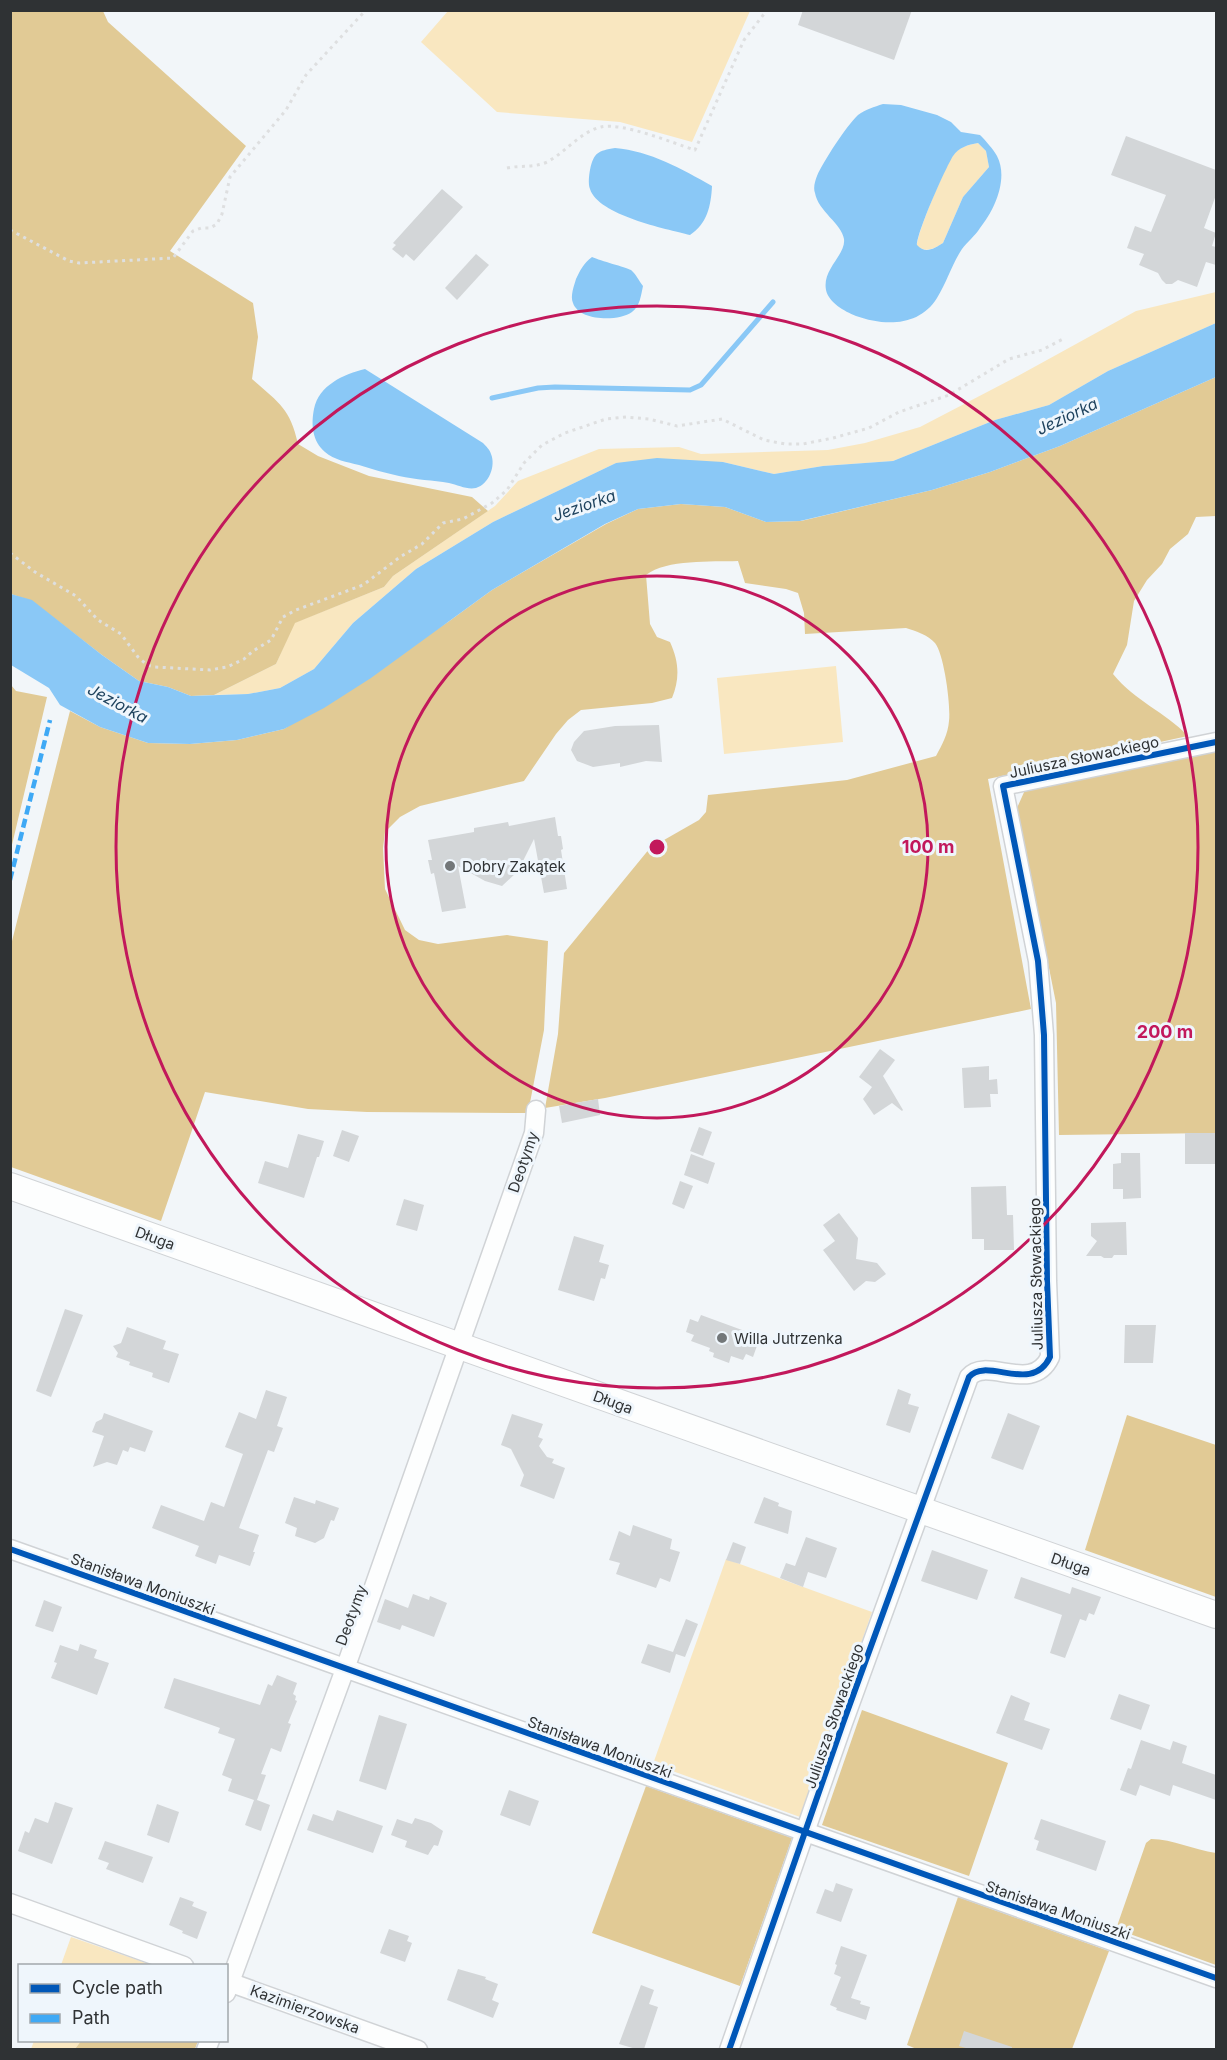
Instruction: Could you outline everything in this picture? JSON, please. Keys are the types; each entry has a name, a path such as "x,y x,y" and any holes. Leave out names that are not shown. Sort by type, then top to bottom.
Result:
{"street":[{"name":"Juliusza Słowackiego","path":"729,2049 969,1377 973,1372 981,1371 1022,1375 1036,1372 1045,1367 1050,1357 1044,1035 1038,961 1003,786 1216,742"},
{"name":"Deotymy","path":"228,1985 345,1669 459,1347 534,1133 536,1110"},
{"name":"Długa","path":"10,1186 1216,1615"},
{"name":"Stanisława Moniuszki","path":"10,1549 1216,1978"},
{"path":"10,1903 181,1964"},
{"name":"Kazimierzowska","path":"228,1985 418,2049"}],"path":[{"path":"507,168 519,165 536,166 601,127 619,127 695,150 744,40 767,10"},
{"path":"10,230 69,261 79,263 173,258 193,231 210,228 217,224 222,214 231,177 286,110 306,75 364,12"},
{"path":"10,553 35,572 76,596 98,620 121,634 147,665 210,670 227,667 244,659 271,640 283,617 363,585 400,557 422,544 443,523 463,519 492,503 507,490 524,463 542,445 565,433 606,419 616,418 649,419 677,426 722,419 764,440 785,444 803,444 869,428 899,412 949,395 1009,359 1041,350 1063,339"}],"shaded area":[{"path":"10,11 103,11 108,22 246,146 170,251 253,303 258,337 252,379 287,414 298,444 318,456 369,476 472,497 488,511 393,576 384,587 295,623 276,664 214,695 191,696 168,687 139,681 32,601 11,594"},
{"path":"448,11 750,11 692,142 620,122 497,112 421,42"},
{"path":"978,143 986,151 989,167 963,197 943,243 930,249 920,248 917,246 918,239 949,162 958,150"},
{"path":"1216,292 1216,323 1108,371 1049,405 995,420 893,461 823,466 774,474 723,462 616,463 493,522 416,569 353,623 314,669 280,688 248,694 214,695 276,664 294,623 384,587 393,576 495,506 518,481 599,449 679,447 701,454 828,450 865,443 920,427 1136,311"},
{"path":"1216,377 1216,516 1196,517 1188,534 1170,549 1162,564 1147,580 1134,601 1127,645 1113,674 1131,692 1188,736 988,779 1031,1009 605,1098 545,1108 558,1034 564,953 650,848 699,820 706,812 708,795 847,780 936,756 947,730 949,704 944,669 938,649 929,638 906,628 805,634 804,613 798,593 745,583 738,561 677,564 665,566 646,575 650,624 657,637 670,642 677,663 676,684 672,698 652,703 581,710 556,734 524,781 420,806 400,817 385,832 383,848 385,889 405,930 419,940 438,944 507,935 548,941 544,1030 528,1113 367,1112 308,1109 205,1092 161,1221 11,1167 11,945 70,711 100,727 148,743 190,744 237,740 284,729 448,622 492,590 606,524 638,509 681,504 725,507 766,522 801,521 932,490 990,472 1060,446"},
{"path":"836,666 843,742 724,754 717,678"},
{"path":"11,685 16,691 47,697 11,849"},
{"path":"1216,751 1216,1133 1059,1135 1056,1003 1017,808 1025,790"},
{"path":"1127,1415 1216,1445 1216,1597 1085,1550"},
{"path":"726,1559 872,1612 800,1817 653,1764"},
{"path":"862,1710 1008,1763 969,1876 822,1825"},
{"path":"646,1786 792,1838 740,1986 592,1933"},
{"path":"1151,1839 1216,1853 1216,1965 1116,1929 1146,1843"},
{"path":"958,1897 1109,1951 1072,2049 919,2050 907,2045"},
{"path":"71,1937 149,1964 61,1964"},
{"path":"33,2042 80,2042 75,2049 31,2049"},
{"path":"80,2042 198,2042 195,2049 75,2049"}],"water":[{"path":"883,104 901,105 937,115 951,122 961,132 980,135 997,156 1001,175 1001,184 995,204 978,231 962,249 937,298 930,308 921,314 900,322 878,321 856,316 842,309 830,299 826,290 827,275 844,245 844,239 839,228 817,200 814,189 820,170 848,127 861,113","holes":["978,143 986,151 989,167 963,197 943,243 930,250 920,248 917,245 922,227 938,186 955,153 961,148"]},
{"path":"615,148 653,157 712,186 707,214 696,231 690,235 650,225 619,213 596,198 590,189 589,182 593,159 598,153"},
{"path":"592,257 631,270 636,276 643,286 635,310 618,317 600,318 577,309 572,300 574,285 582,267"},
{"name":"Jeziorka","path":"1216,323 1216,377 1060,446 990,472 932,490 800,521 766,522 725,507 681,504 638,509 605,524 492,590 371,678 324,708 284,729 237,740 190,744 148,743 100,727 60,705 49,688 11,665 11,594 32,600 139,681 168,687 191,696 248,694 280,688 314,669 353,623 416,569 493,522 616,463 657,458 723,462 774,474 823,466 893,461 995,420 1049,405 1108,371"},
{"path":"365,369 483,443 488,448 493,464 485,483 476,488 469,488 405,477 341,460 325,452 317,443 313,432 313,415 317,401 321,393 334,382"}],"building":[{"path":"803,10 912,10 894,60 798,25"},
{"path":"1126,136 1216,170 1216,195 1204,228 1216,233 1212,246 1216,247 1216,265 1206,262 1197,287 1178,280 1172,284 1166,284 1158,273 1139,265 1144,254 1127,248 1135,226 1151,232 1166,195 1111,175"},
{"path":"442,189 463,207 414,261 406,254 403,258 392,249 396,245 393,243"},
{"path":"476,254 489,265 457,300 445,288"},
{"path":"659,725 662,762 646,761 620,767 620,763 593,767 577,761 571,750 574,742 584,731 615,726"},
{"name":"Dobry Zakątek","path":"555,817 558,836 561,836 567,889 544,893 534,839 518,871 502,886 485,881 458,866 466,908 442,912 434,873 431,874 428,860 432,860 428,840 474,832 474,828 508,822 509,826"},
{"path":"880,1049 895,1060 883,1076 903,1110 892,1103 874,1115 863,1099 872,1087 859,1077"},
{"path":"989,1066 989,1080 997,1079 998,1094 990,1094 991,1107 964,1108 962,1068"},
{"path":"598,1099 600,1115 562,1123 559,1106"},
{"path":"699,1127 712,1132 703,1156 690,1151"},
{"path":"342,1130 359,1136 349,1162 333,1156"},
{"path":"1185,1133 1216,1133 1216,1164 1185,1164"},
{"path":"298,1134 324,1141 304,1198 258,1183 265,1161 288,1168"},
{"path":"1121,1153 1140,1153 1141,1198 1123,1199 1123,1189 1113,1189 1113,1164 1121,1163"},
{"path":"691,1154 715,1163 708,1184 684,1175"},
{"path":"680,1181 693,1186 684,1209 672,1204"},
{"path":"1006,1186 1007,1215 1013,1215 1014,1250 984,1250 984,1239 972,1239 971,1187"},
{"path":"404,1199 424,1205 417,1231 396,1225"},
{"path":"839,1213 858,1238 856,1259 877,1263 886,1274 875,1282 866,1281 854,1291 823,1250 835,1241 823,1225"},
{"path":"1126,1222 1127,1255 1114,1255 1112,1258 1086,1256 1097,1241 1091,1236 1091,1223"},
{"path":"574,1236 604,1245 599,1262 609,1265 605,1279 601,1278 594,1301 558,1290"},
{"path":"65,1309 83,1315 51,1397 36,1391"},
{"name":"Willa Jutrzenka","path":"701,1315 753,1334 751,1340 758,1343 753,1357 746,1354 743,1360 731,1356 729,1363 713,1357 714,1353 709,1351 710,1348 691,1341 694,1335 686,1332 690,1319 698,1322"},
{"path":"1125,1325 1156,1325 1153,1363 1124,1363"},
{"path":"127,1327 166,1341 163,1349 179,1354 169,1383 152,1377 153,1373 129,1365 130,1362 116,1357 118,1353 113,1346 121,1343"},
{"path":"898,1389 911,1394 908,1404 919,1407 910,1433 886,1425"},
{"path":"266,1390 287,1397 277,1426 283,1428 274,1452 268,1450 239,1528 259,1535 253,1552 255,1552 250,1566 219,1555 216,1564 195,1556 199,1546 152,1528 161,1505 204,1521 211,1502 224,1507 243,1454 225,1447 239,1412 256,1419"},
{"path":"104,1413 153,1431 145,1452 130,1447 128,1452 123,1450 117,1465 107,1462 93,1467 104,1436 92,1432 96,1422 102,1419"},
{"path":"1008,1413 1040,1426 1023,1470 991,1458"},
{"path":"512,1414 543,1424 538,1437 543,1439 539,1446 547,1457 554,1459 552,1463 565,1468 554,1499 520,1486 524,1475 511,1449 501,1445"},
{"path":"294,1497 315,1504 316,1500 339,1508 324,1538 315,1543 295,1536 297,1528 285,1523"},
{"path":"764,1497 792,1511 788,1534 754,1523"},
{"path":"633,1525 672,1539 670,1549 680,1552 670,1582 660,1578 656,1588 616,1574 620,1563 609,1560 619,1531 630,1536"},
{"path":"806,1537 837,1548 826,1578 808,1572 803,1587 780,1578 786,1563 795,1566"},
{"path":"733,1542 746,1547 740,1564 726,1560"},
{"path":"932,1550 988,1570 977,1600 921,1581"},
{"path":"1021,1577 1070,1594 1072,1587 1101,1597 1094,1615 1089,1613 1086,1621 1080,1619 1065,1658 1050,1653 1062,1615 1014,1598"},
{"path":"413,1594 429,1600 430,1596 447,1603 434,1637 402,1625 400,1630 377,1622 385,1599 408,1608"},
{"path":"44,1600 62,1607 53,1632 35,1626"},
{"path":"686,1619 698,1624 685,1657 676,1654 670,1673 641,1663 648,1644 673,1652"},
{"path":"80,1644 97,1650 94,1658 109,1663 97,1695 51,1678 57,1663 54,1662 60,1645 78,1651"},
{"path":"277,1675 297,1683 293,1694 297,1701 288,1723 291,1724 281,1752 271,1748 261,1774 266,1775 257,1800 270,1805 261,1831 245,1825 254,1800 228,1791 232,1779 222,1775 235,1739 218,1733 220,1728 164,1708 174,1678 260,1705 268,1684 272,1686"},
{"path":"1119,1694 1150,1705 1141,1730 1110,1719"},
{"path":"1011,1695 1030,1703 1024,1720 1050,1729 1042,1750 996,1733"},
{"path":"379,1715 407,1724 386,1790 359,1781"},
{"path":"1141,1740 1170,1750 1173,1741 1187,1746 1182,1763 1216,1775 1216,1800 1173,1785 1170,1796 1140,1785 1136,1796 1120,1790 1128,1768 1131,1769"},
{"path":"509,1790 539,1801 530,1826 500,1815"},
{"path":"55,1802 73,1808 52,1864 18,1851 25,1831 29,1833 35,1818 48,1823"},
{"path":"157,1804 179,1812 169,1843 147,1835"},
{"path":"337,1810 383,1826 373,1853 307,1830 313,1814 333,1821"},
{"path":"415,1818 431,1823 443,1831 438,1846 434,1845 428,1855 405,1847 407,1841 391,1835 397,1819 412,1824"},
{"path":"1041,1819 1106,1841 1096,1871 1036,1850 1039,1841 1034,1839"},
{"path":"105,1841 153,1857 143,1883 106,1869 109,1863 98,1859"},
{"path":"836,1883 853,1889 841,1922 816,1913 825,1889 833,1892"},
{"path":"180,1897 194,1902 192,1906 207,1912 197,1939 169,1925"},
{"path":"389,1929 409,1936 407,1941 412,1943 405,1962 380,1953"},
{"path":"841,1946 867,1955 851,1998 870,2007 866,2020 836,2010 837,2008 830,2005 841,1977 834,1974"},
{"path":"458,1969 486,1977 485,1979 498,1984 492,2000 499,2003 493,2018 447,2000"},
{"path":"641,1985 654,1990 649,2004 658,2007 644,2049 636,2049 619,2044"},
{"path":"964,2031 1012,2047 1012,2049 969,2049 959,2046"}],"waterway":[{"path":"492,398 538,388 555,387 690,390 701,385 773,302"}],"marked path":[{"path":"10,880 50,720"}],"cycle path":[{"path":"729,2050 843,1723 969,1377 987,1370 1032,1373 1042,1368 1050,1357 1044,1035 1038,961 1003,786 1216,742"},
{"path":"10,1549 1216,1978"}],"place":[{"name":"Dobry Zakątek","path":"450,866"},
{"name":"Willa Jutrzenka","path":"722,1338"}]}
